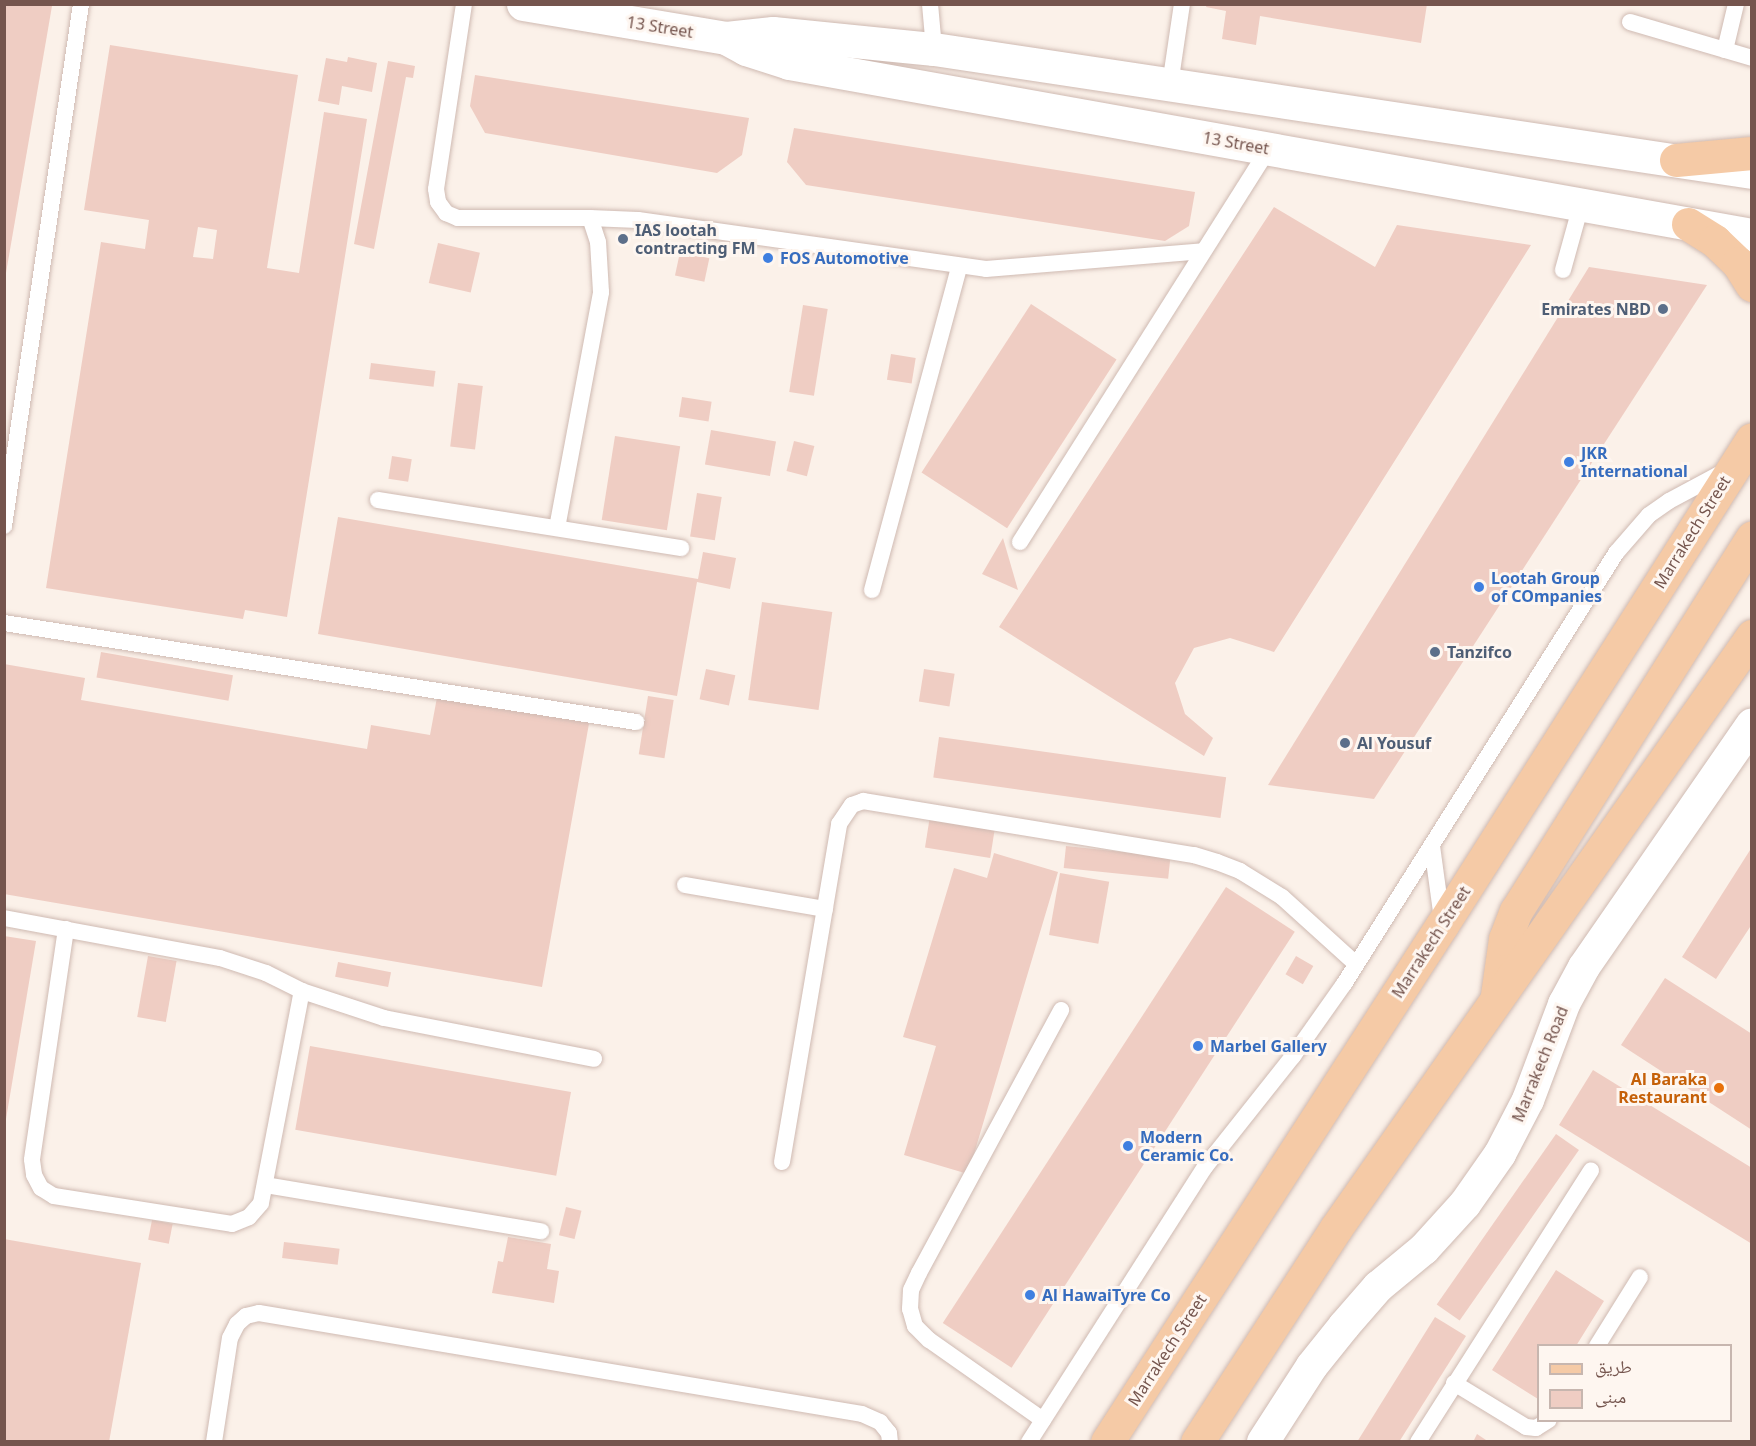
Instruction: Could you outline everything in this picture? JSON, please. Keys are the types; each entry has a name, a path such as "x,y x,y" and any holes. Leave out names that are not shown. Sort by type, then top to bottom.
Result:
{"main road":[{"path":"1676,160 1752,153"},
{"path":"1689,224 1715,241 1738,263 1752,285"},
{"name":"Marrakech Street","path":"1107,1442 1442,925 1752,440"},
{"path":"1497,1000 1499,969 1505,939 1516,911 1752,537"},
{"path":"1197,1442 1336,1228 1752,636"}],"street":[{"name":"13 Street","path":"523,4 644,14 726,38 746,49 789,63 1752,235"},
{"name":"13 Street","path":"726,38 785,34 934,49 1752,172"},
{"name":"Marrakech Road","path":"1263,1442 1312,1366 1344,1326 1378,1287 1424,1249 1465,1204 1500,1154 1528,1100 1564,1004 1584,967 1752,724"}],"lane":[{"path":"4,526 81,4"},
{"path":"464,4 436,189 438,202 446,213 458,218 638,220 959,267 1014,269 1203,251"},
{"path":"930,4 934,49"},
{"path":"1170,85 1182,4"},
{"path":"1725,50 1736,4"},
{"path":"1630,22 1752,58"},
{"path":"1020,542 1268,149"},
{"path":"1563,270 1581,205"},
{"path":"557,528 602,292 598,242 590,218"},
{"path":"872,590 959,267"},
{"path":"1029,1442 1205,1167 1319,1021 1631,533 1649,515 1669,501 1734,467"},
{"path":"378,500 681,548"},
{"path":"4,623 636,722"},
{"path":"782,1162 839,824 844,814 852,806 863,801 875,801 1194,855 1217,862 1240,871 1282,897 1356,964"},
{"path":"1432,846 1442,925"},
{"path":"685,885 825,909"},
{"path":"4,918 220,957 266,973 303,991 384,1018 594,1059"},
{"path":"66,929 32,1160 34,1175 41,1188 54,1196 232,1224 249,1217 261,1203 303,991"},
{"path":"1043,1420 929,1340 915,1326 910,1309 911,1290 919,1273 1061,1010"},
{"path":"1418,1442 1591,1170"},
{"path":"265,1185 541,1231"},
{"path":"1598,1344 1640,1277"},
{"path":"214,1442 230,1338 237,1324 246,1316 259,1313 862,1414 880,1422 889,1433 890,1442"},
{"path":"1455,1383 1526,1427 1536,1428 1546,1422"}],"building":[{"path":"4,4 52,6 6,273 4,273"},
{"path":"1207,4 1427,4 1421,43 1260,16 1256,45 1222,39 1226,11 1206,7"},
{"path":"110,45 298,75 267,268 299,273 324,112 367,119 287,617 245,610 243,619 46,588 101,242 145,249 149,220 84,210","holes":["198,227 217,230 213,259 193,257"]},
{"path":"348,57 377,63 372,92 342,86 339,105 318,101 326,58 347,62"},
{"path":"388,61 415,66 413,78 406,77 374,249 354,244"},
{"path":"475,75 749,118 742,155 717,173 485,133 470,106"},
{"path":"794,128 1195,192 1189,226 1165,241 806,185 787,162"},
{"path":"1274,207 1375,267 1397,225 1531,245 1274,652 1230,638 1194,648 1175,683 1185,714 1213,738 1204,756 999,627"},
{"path":"438,243 480,253 471,293 429,283"},
{"path":"680,252 709,258 704,282 675,275"},
{"path":"1589,267 1707,285 1374,799 1268,785"},
{"path":"1031,304 1117,360 1007,528 922,473"},
{"path":"803,305 828,309 814,396 789,392"},
{"path":"891,354 916,358 912,384 887,380"},
{"path":"371,363 436,371 434,387 369,379"},
{"path":"458,383 483,386 475,450 450,447"},
{"path":"682,397 712,402 709,421 679,417"},
{"path":"711,430 776,441 770,476 705,464"},
{"path":"615,436 680,446 667,530 602,520"},
{"path":"794,441 814,446 807,476 787,471"},
{"path":"392,456 412,459 408,482 388,479"},
{"path":"697,493 722,497 715,540 690,536"},
{"path":"338,517 698,579 703,552 736,558 730,589 697,582 677,696 318,634"},
{"path":"1003,538 1018,590 982,574"},
{"path":"762,602 832,612 819,710 748,700"},
{"path":"101,652 233,675 228,701 96,678"},
{"path":"4,664 85,678 81,700 367,749 371,725 430,735 438,692 590,718 542,987 4,894"},
{"path":"706,669 735,675 729,706 700,699"},
{"path":"924,669 955,674 949,706 919,702"},
{"path":"648,696 674,700 664,758 639,754"},
{"path":"939,737 1226,777 1220,818 933,778"},
{"path":"930,816 995,826 990,858 925,848"},
{"path":"1066,846 1170,857 1168,879 1064,868"},
{"path":"1752,847 1752,924 1716,979 1682,957"},
{"path":"994,853 1058,872 968,1174 904,1155 936,1046 903,1037 954,868 987,878"},
{"path":"1060,873 1109,882 1098,944 1049,935"},
{"path":"1226,887 1295,932 1012,1368 943,1323"},
{"path":"4,936 36,941 6,1119 4,1119"},
{"path":"148,956 177,961 166,1022 137,1017"},
{"path":"1296,956 1313,966 1303,984 1286,974"},
{"path":"338,962 391,972 388,987 335,977"},
{"name":"Al Baraka Restaurant","path":"1665,978 1752,1034 1752,1130 1621,1045"},
{"path":"310,1046 571,1092 556,1176 295,1130"},
{"path":"1593,1070 1752,1168 1752,1244 1559,1125"},
{"path":"1556,1134 1579,1150 1460,1320 1437,1304"},
{"path":"566,1207 582,1211 575,1239 559,1235"},
{"path":"152,1220 173,1224 169,1244 148,1240"},
{"path":"508,1237 551,1244 547,1269 559,1271 554,1303 492,1293 498,1261 503,1262"},
{"path":"4,1239 141,1263 109,1442 4,1442"},
{"path":"284,1242 340,1249 338,1265 282,1258"},
{"path":"1556,1270 1604,1301 1577,1344 1537,1344 1537,1398 1492,1370"},
{"path":"1435,1317 1466,1336 1399,1442 1357,1442"},
{"path":"1477,1434 1489,1442 1473,1442"}],"place":[{"name":"IAS lootah contracting FM","path":"623,239"},
{"name":"FOS Automotive","path":"768,258"},
{"name":"Emirates NBD","path":"1663,309"},
{"name":"JKR International","path":"1569,462"},
{"name":"Lootah Group of COmpanies","path":"1479,587"},
{"name":"Tanzifco","path":"1435,652"},
{"name":"Al Yousuf","path":"1345,743"},
{"name":"Marbel Gallery","path":"1198,1046"},
{"name":"Al Baraka Restaurant","path":"1719,1088"},
{"name":"Modern Ceramic Co.","path":"1128,1146"},
{"name":"Al HawaiTyre Co","path":"1030,1295"}]}
